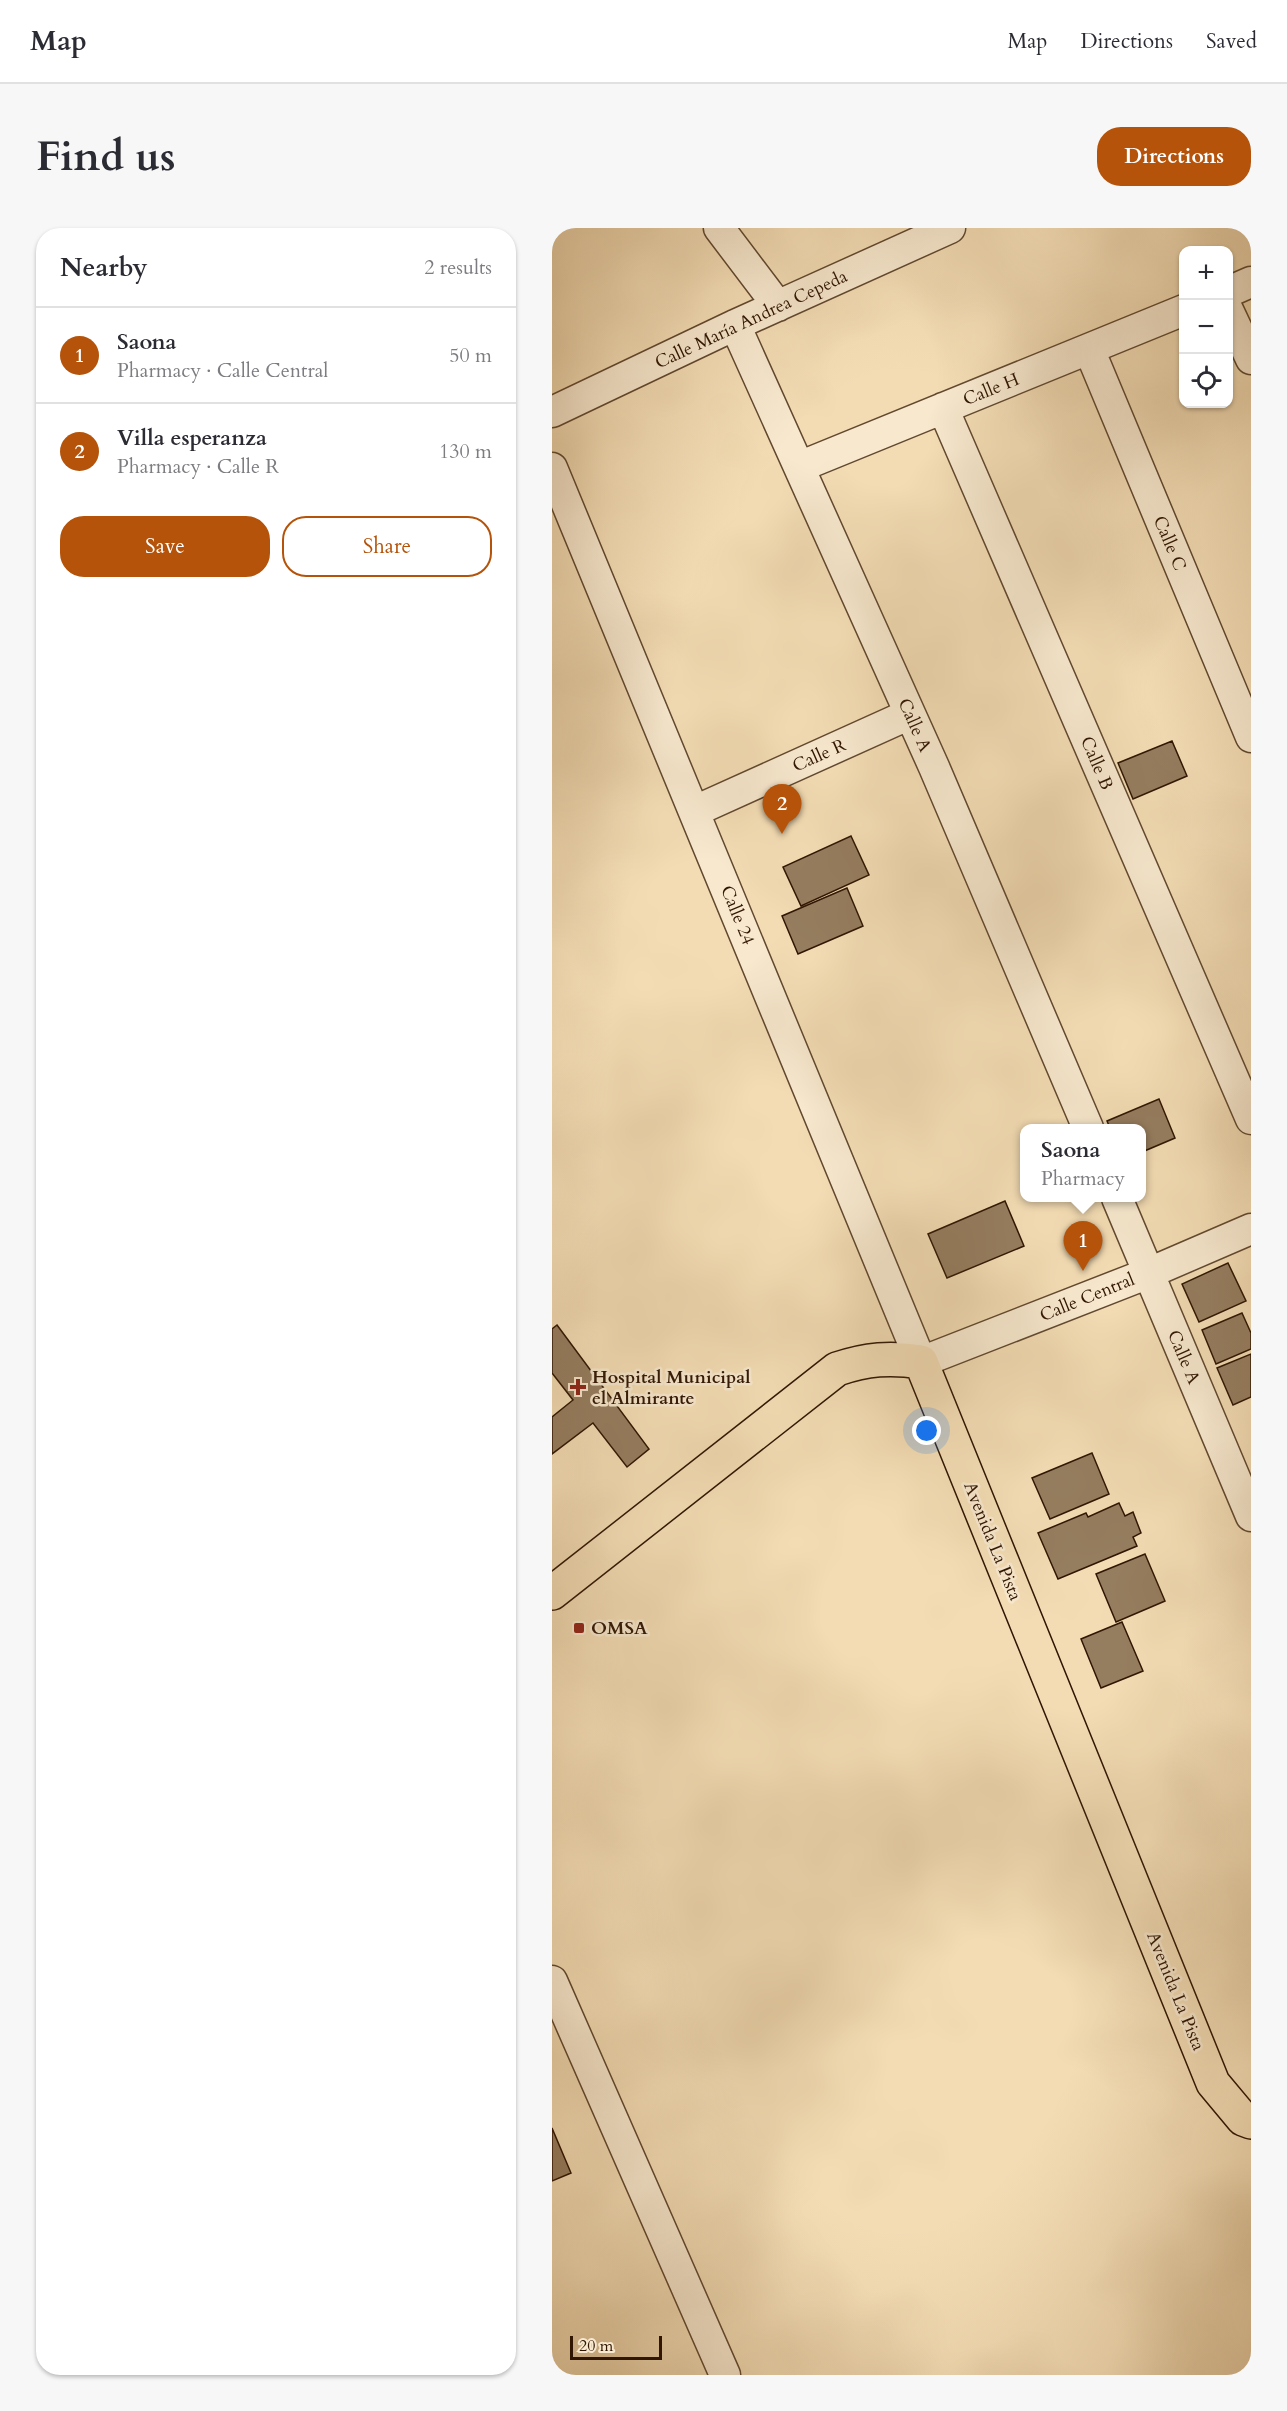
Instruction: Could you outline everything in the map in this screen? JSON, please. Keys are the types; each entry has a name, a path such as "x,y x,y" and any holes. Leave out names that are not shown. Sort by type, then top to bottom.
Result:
{"main road":[{"path":"552,1593 837,1369 864,1360 890,1358 921,1362"},
{"name":"Avenida La Pista","path":"921,1362 1213,2083 1243,2119 1251,2122"}],"street":[{"path":"719,228 778,306"},
{"name":"Calle María Andrea Cepeda","path":"552,412 735,325 950,228"},
{"path":"1233,290 1251,282"},
{"name":"Calle H","path":"799,467 1179,312"},
{"path":"1233,321 1251,359"},
{"name":"Calle A","path":"735,325 910,714 1086,1124"},
{"name":"Calle C","path":"1089,349 1251,737"},
{"name":"Calle B","path":"943,408 1251,1119"},
{"name":"Calle 24","path":"552,468 921,1362"},
{"name":"Calle R","path":"695,811 910,714"},
{"name":"Calle A","path":"1119,1202 1251,1516"},
{"name":"Calle Central","path":"921,1362 1251,1229"},
{"path":"552,1981 725,2375"}],"building":[{"path":"1172,741 1187,776 1133,799 1118,763"},
{"path":"851,836 869,875 801,906 783,867"},
{"path":"847,888 863,926 798,954 782,916"},
{"path":"1159,1099 1175,1138 1146,1150 1146,1124 1108,1124 1107,1121"},
{"path":"1005,1201 1024,1246 947,1278 928,1234"},
{"path":"1228,1263 1246,1301 1199,1322 1182,1284"},
{"path":"1242,1313 1251,1333 1251,1349 1216,1364 1202,1330"},
{"path":"557,1325 649,1449 627,1467 593,1423 552,1454 552,1417 573,1400 552,1373 552,1329"},
{"path":"1251,1354 1251,1397 1233,1405 1217,1368"},
{"path":"1092,1453 1109,1494 1050,1519 1032,1478"},
{"path":"1119,1503 1125,1516 1133,1512 1141,1533 1133,1537 1137,1546 1058,1579 1038,1533 1086,1513 1088,1517"},
{"path":"1145,1554 1165,1601 1116,1622 1096,1574"},
{"path":"1122,1622 1143,1671 1101,1688 1081,1639"},
{"path":"552,2128 571,2173 552,2181"}],"place":[{"name":"Villa esperanza","path":"782,834"},
{"name":"Saona","path":"1083,1271"},
{"name":"Hospital Municipal el Almirante","path":"578,1387"},
{"name":"OMSA","path":"579,1628"}]}
